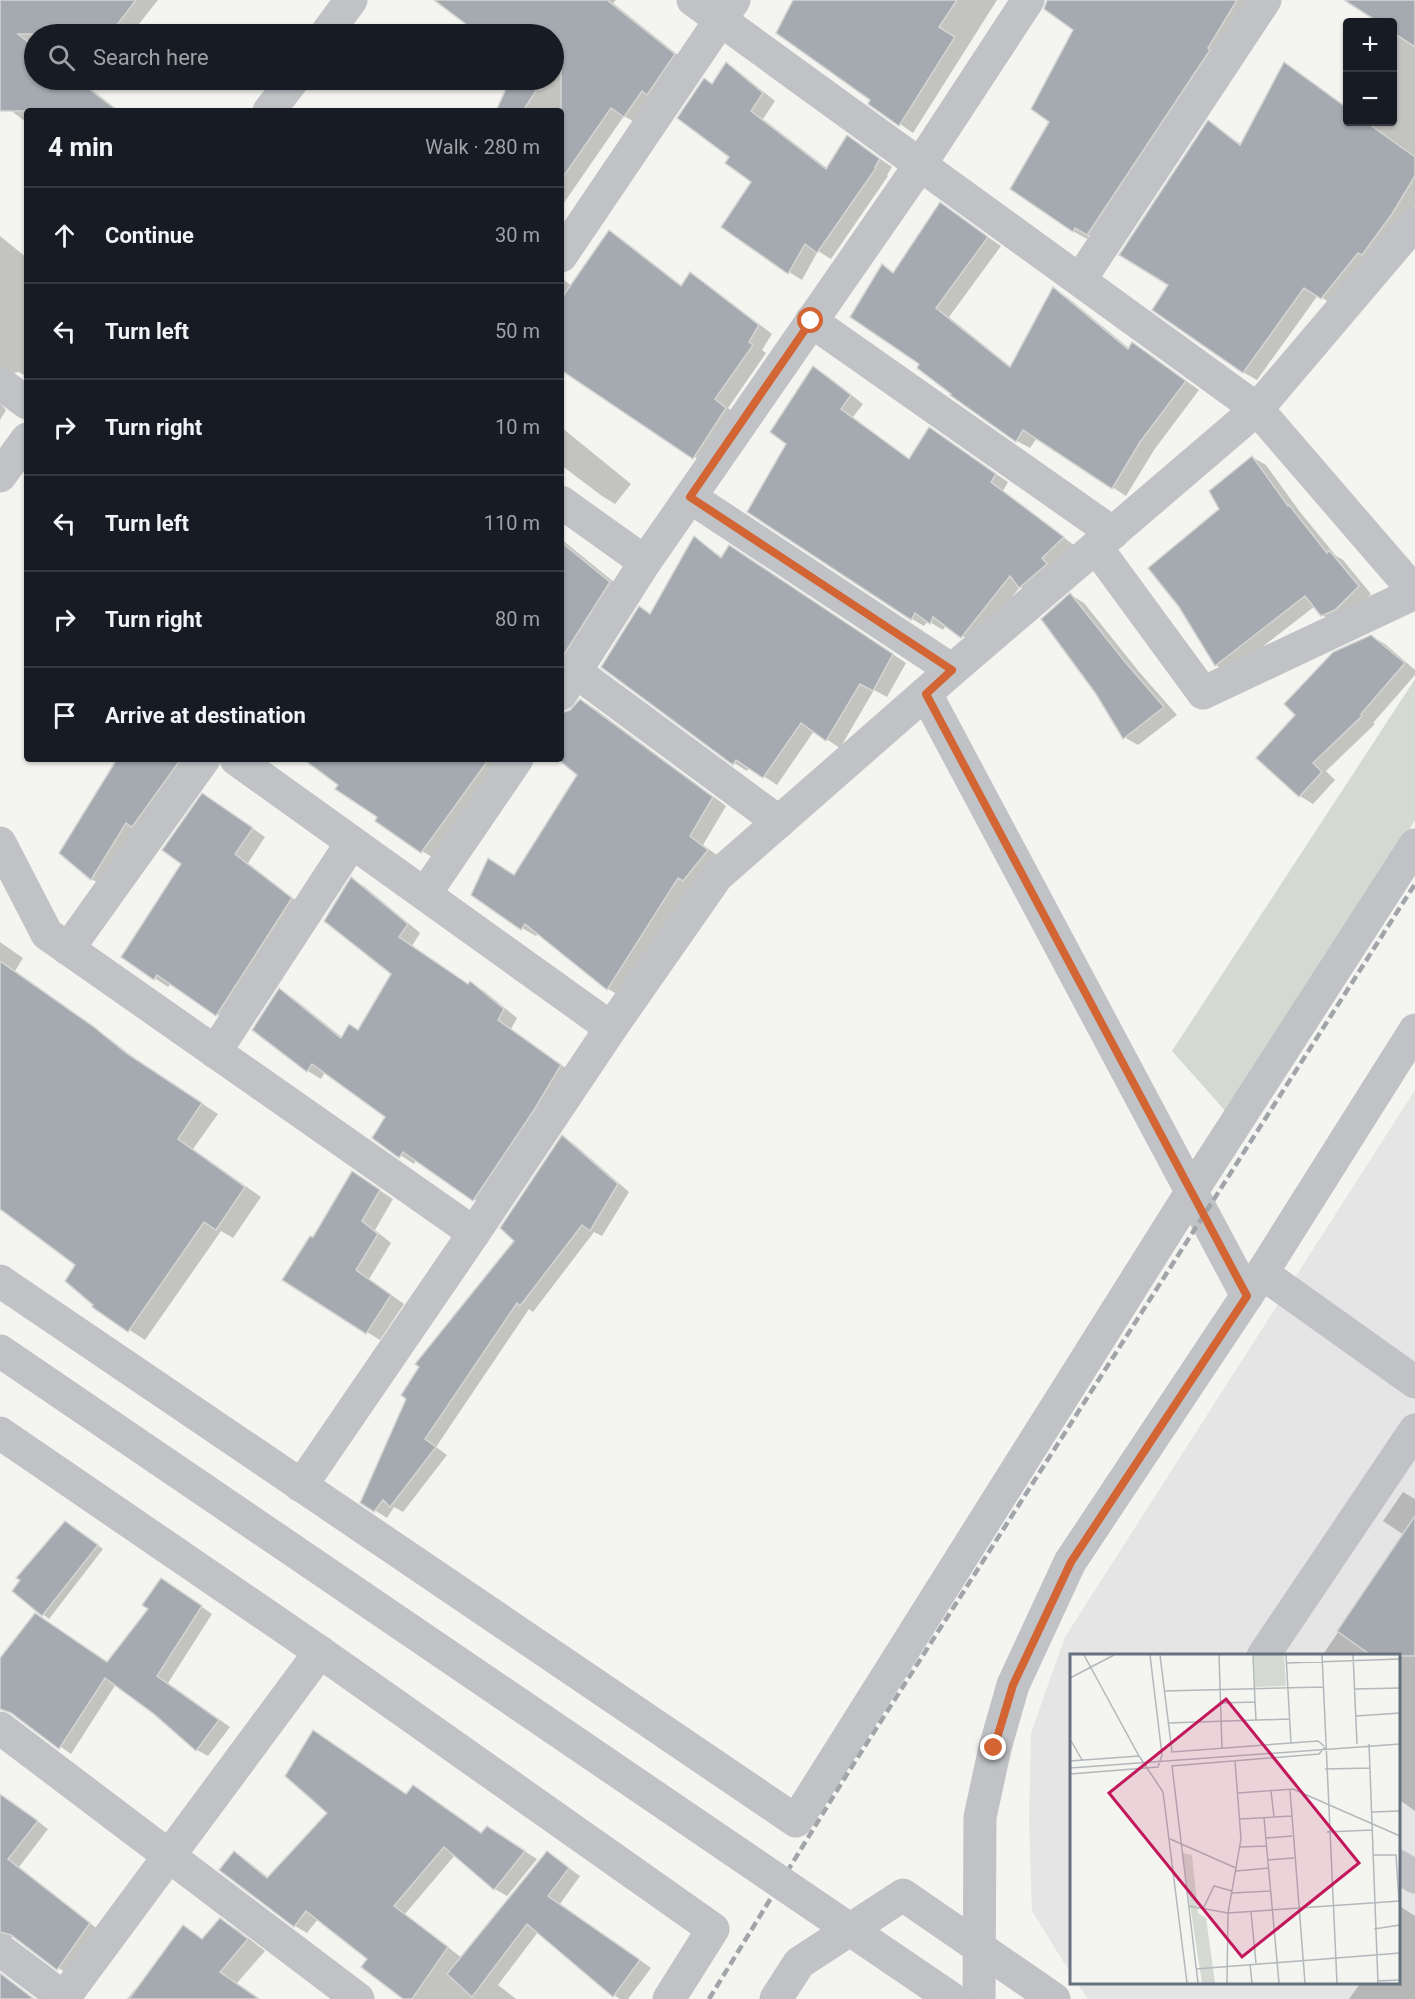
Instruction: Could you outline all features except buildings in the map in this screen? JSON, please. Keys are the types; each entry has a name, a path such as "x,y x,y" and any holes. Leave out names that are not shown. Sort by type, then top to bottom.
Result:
{"street":[{"path":"333,24 351,0"},
{"path":"693,0 727,10 920,165 1257,409 1415,593 1203,693 1104,540 811,321"},
{"path":"779,822 569,683 645,562 920,165 1028,0"},
{"path":"1080,280 1265,0"},
{"path":"564,252 727,10"},
{"path":"271,108 285,90"},
{"path":"301,1486 611,1028 717,876 952,670 1257,409 1415,223"},
{"path":"0,383 24,401"},
{"path":"0,476 24,443"},
{"path":"690,497 952,670"},
{"path":"564,503 645,562"},
{"path":"926,694 1192,1191 1254,1285 1415,1382"},
{"path":"68,949 202,762"},
{"path":"240,762 611,1028"},
{"path":"425,894 515,762"},
{"path":"215,1052 352,842"},
{"path":"0,843 47,934 474,1233"},
{"path":"0,1281 796,1821 1192,1191 1415,845"},
{"path":"979,1999 980,1817 994,1748 1013,1685 1071,1562 1254,1285 1415,1030"},
{"path":"0,1351 952,1999"},
{"path":"1264,1654 1415,1430"},
{"path":"0,1433 320,1652 713,1929 669,1999"},
{"path":"0,1950 63,1999 320,1652"},
{"path":"0,1728 358,1999"},
{"path":"1400,1867 1415,1877"},
{"path":"776,1999 799,1963 903,1895 1054,1999"}],"shaded area":[{"path":"1415,679 1415,820 1236,1123 1172,1051"},
{"path":"1415,1090 1415,1999 1088,1999 1078,1984 1400,1984 1400,1654 1070,1654 1070,1972 1032,1911 1029,1820 1031,1733 1065,1637"}],"railway":[{"path":"709,1999 844,1779 1415,884"}],"route":[{"path":"811,321 690,497 952,670 926,694 1247,1296 1071,1562 1013,1685 994,1748"}]}
